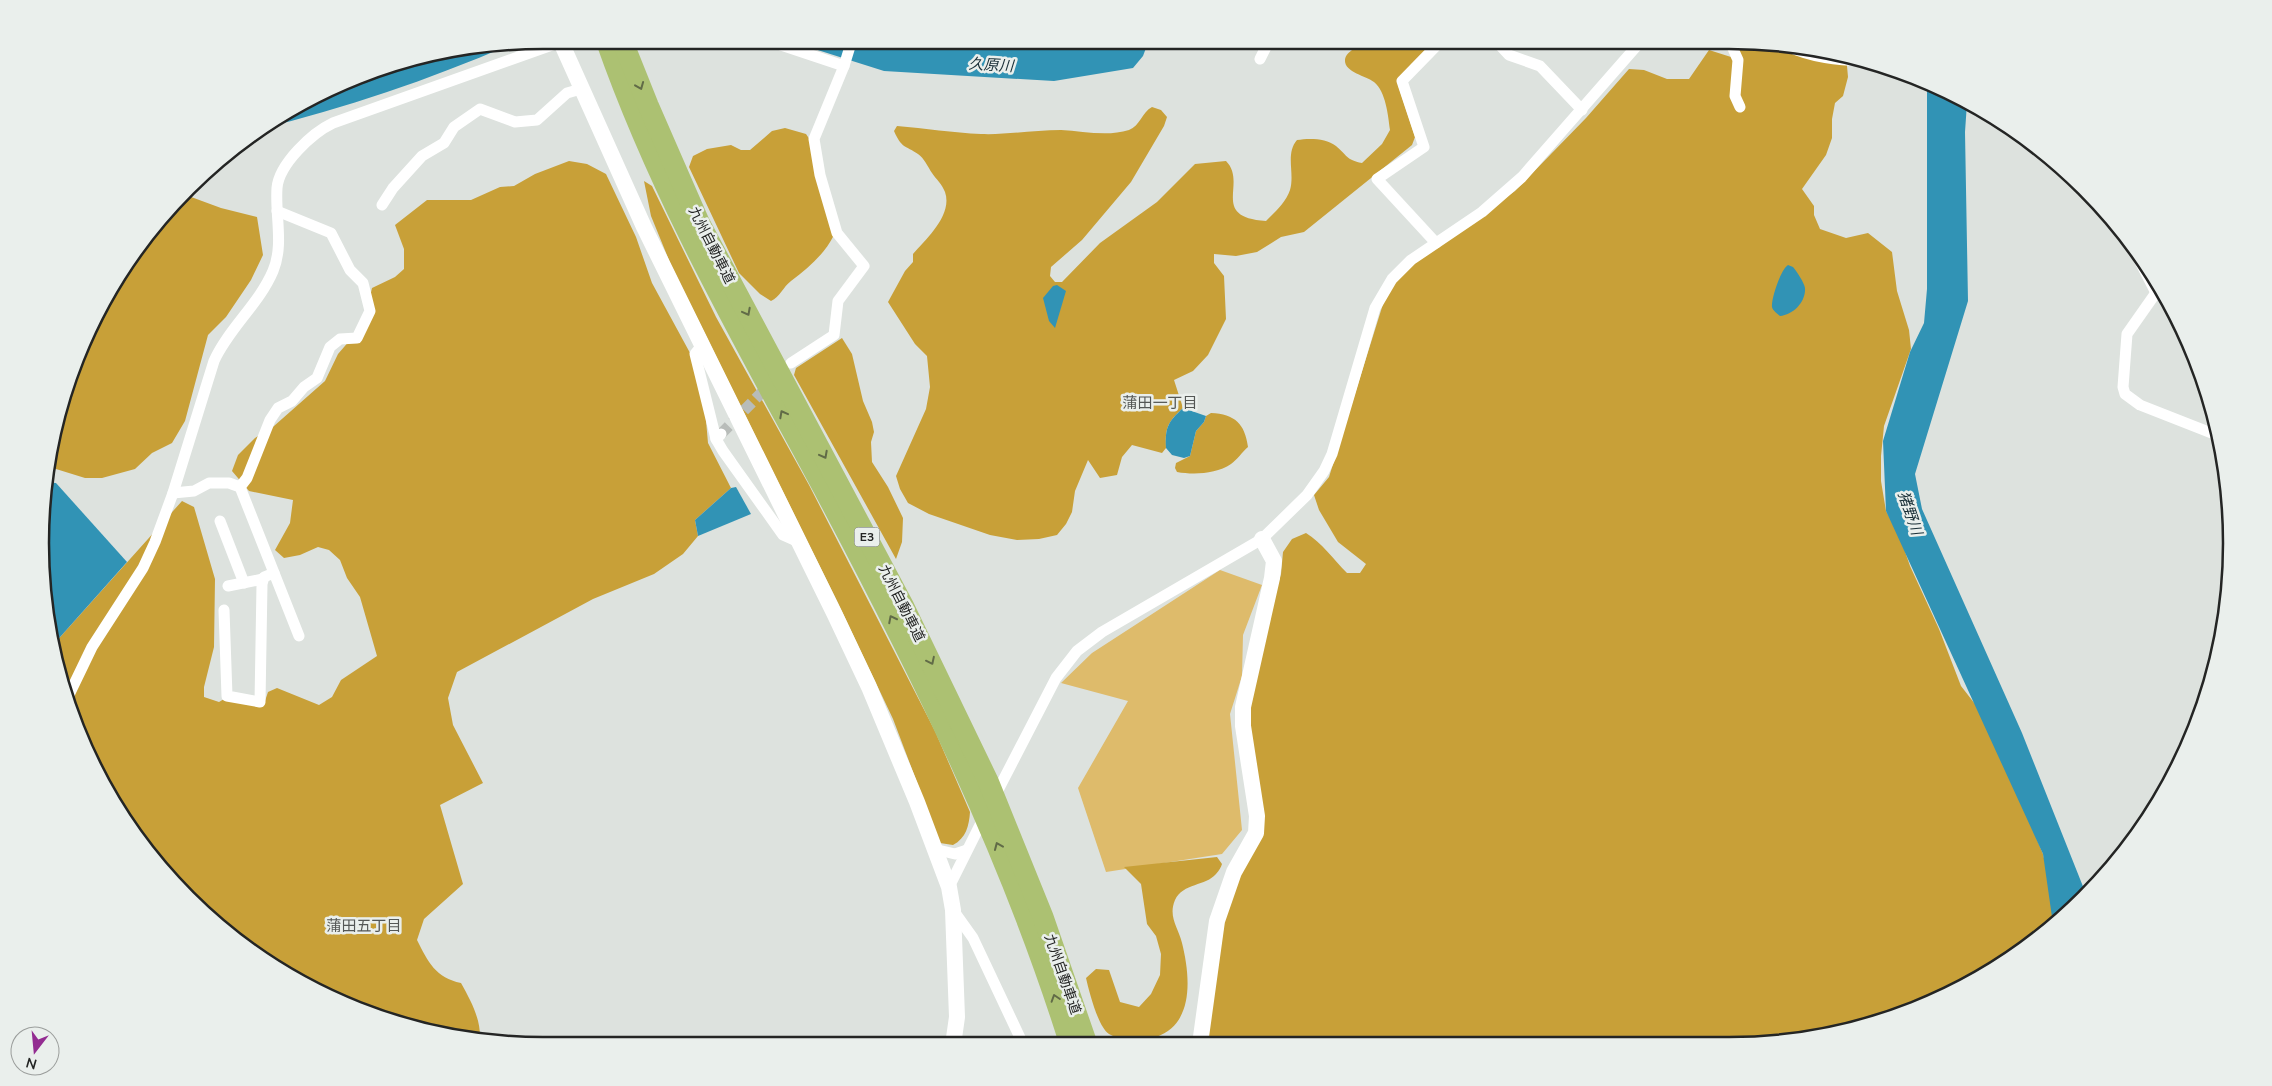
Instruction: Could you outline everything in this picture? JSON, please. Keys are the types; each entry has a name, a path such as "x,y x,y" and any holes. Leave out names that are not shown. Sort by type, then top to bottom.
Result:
{"highway":[{"name":"九州自動車道","path":"617,49 634,114 669,195 735,325 890,615 972,787 1035,940 1068,1037"},
{"name":"九州自動車道","path":"619,49 651,112 699,222 904,607 988,781 1043,917 1085,1037"}],"street":[{"path":"71,690 92,647 143,568 173,493 214,361 222,343 262,291 279,256 277,186 293,157 318,130 333,123 539,49"},
{"path":"565,49 644,227 801,543 869,687 917,802 949,887 953,910 957,1017 954,1037"},
{"path":"793,49 844,66"},
{"path":"790,363 834,335 838,301 864,266 837,234 820,175 814,139 849,49"},
{"path":"1260,59 1265,49"},
{"path":"1433,49 1402,81 1424,147 1377,179 1436,243"},
{"path":"1503,49 1509,55 1540,66 1582,110"},
{"path":"949,887 1056,678 1077,651 1102,632 1262,539 1307,495 1324,472 1332,454 1375,308 1382,293 1392,279 1411,260 1482,212 1522,176 1634,49"},
{"path":"1733,49 1738,60 1735,96 1740,106"},
{"path":"382,205 393,188 422,156 444,143 454,127 480,108 515,122 537,120 567,93 582,89"},
{"path":"240,487 247,478 270,420 278,408 292,401 304,387 316,378 330,347 340,339 356,338 370,311 363,283 350,270 331,233 278,211"},
{"path":"2155,292 2127,334 2123,387 2125,394 2140,405 2210,432"},
{"path":"703,344 695,354 718,436 783,535 801,543"},
{"path":"173,493 194,491 209,483 229,483 240,487 299,636"},
{"path":"220,521 244,583"},
{"path":"1201,1037 1217,921 1234,872 1256,833 1257,816 1243,726 1243,707 1272,578 1274,561 1262,539"},
{"path":"228,586 263,579 274,573"},
{"path":"224,610 227,696 260,702 263,579"},
{"path":"934,849 955,854 969,846"},
{"path":"953,910 973,938 1020,1037"}],"shaded area":[{"path":"1354,49 1428,49 1398,85 1415,137 1412,145 1304,232 1281,237 1257,252 1236,256 1214,254 1214,263 1224,276 1226,319 1208,355 1193,371 1174,380 1183,408 1168,425 1166,448 1162,453 1132,445 1122,457 1117,475 1100,478 1088,460 1075,491 1072,512 1066,524 1057,535 1039,539 1017,540 990,535 929,514 908,503 900,489 896,476 926,409 930,387 927,356 915,344 888,302 905,271 913,262 913,254 942,218 946,201 942,186 922,158 899,141 894,131 897,126 981,134 1061,130 1112,133 1133,128 1152,107 1161,110 1167,117 1164,126 1131,182 1082,240 1051,267 1050,276 1055,282 1062,282 1100,243 1157,202 1195,164 1226,161 1232,170 1234,179 1234,206 1239,213 1249,218 1266,221 1283,203 1290,190 1292,177 1291,157 1293,145 1297,140 1327,141 1336,146 1350,159 1362,163 1382,144 1390,130 1386,104 1378,86 1348,68 1345,60 1348,54"},
{"path":"1727,49 1794,53 1847,63 1848,77 1843,96 1835,103 1832,119 1832,138 1826,155 1802,189 1814,206 1814,215 1820,229 1846,238 1868,233 1892,252 1897,291 1909,330 1911,349 1884,426 1881,481 1886,511 1900,537 1910,566 1939,629 1961,686 1975,704 2009,773 2043,854 2051,889 2053,916 2004,954 1948,986 1918,1000 1857,1020 1794,1033 1729,1037 1208,1037 1226,910 1233,889 1254,847 1244,721 1268,617 1281,574 1283,552 1292,539 1306,533 1322,546 1347,573 1360,573 1366,564 1338,542 1319,510 1314,495 1329,477 1383,304 1395,283 1415,263 1515,191 1586,118 1629,69 1644,70 1667,79 1689,79 1709,50 1731,57"},
{"path":"785,128 806,134 810,140 834,235 815,261 788,283 777,297 771,301 760,294 739,273 689,167 693,156 707,149 731,145 741,150 750,150 772,131"},
{"path":"569,161 587,164 606,174 636,237 652,283 702,375 708,443 731,488 695,520 698,536 683,554 654,574 593,599 457,672 448,698 453,725 483,783 440,805 463,884 424,919 417,940 429,962 439,973 452,981 461,983 472,1003 480,1033 415,1020 354,1000 324,986 268,954 217,915 171,869 132,818 115,790 86,732 75,702 58,639 182,501 194,507 215,579 214,647 204,687 204,697 219,702 224,699 263,707 268,692 277,688 319,705 332,697 341,680 377,656 360,597 347,578 340,560 329,550 318,547 300,555 284,558 275,550 290,523 293,500 249,491 232,471 238,455 255,438 274,426 325,381 338,354 357,332 366,314 372,288 395,277 404,269 404,249 395,225 427,200 471,200 500,187 514,186 535,174"},
{"path":"644,181 652,186 716,317 809,485 935,731 970,812 966,831 961,839 953,845 940,843 893,719 838,603 671,265 651,216"},
{"path":"191,197 221,208 257,217 263,255 251,280 226,317 208,335 185,421 172,443 152,453 135,469 102,478 85,478 56,469 58,447 66,415 86,354 115,296 151,242 171,217"},
{"path":"842,338 852,354 863,401 872,422 874,432 871,442 872,462 888,487 903,518 902,542 896,559 794,375 796,368"},
{"path":"1211,413 1226,415 1237,422 1244,432 1248,447 1233,462 1219,470 1198,473 1177,472 1175,468 1176,463 1190,456 1196,431 1204,422 1206,416"},
{"path":"1220,570 1262,585 1243,635 1242,676 1230,714 1242,830 1222,854 1106,872 1078,788 1128,701 1061,683 1092,653"},
{"path":"1217,857 1222,864 1212,878 1183,890 1175,900 1173,917 1185,956 1188,983 1187,997 1178,1021 1169,1031 1156,1037 1115,1037 1109,1034 1098,1017 1086,978 1096,969 1109,970 1120,1002 1139,1007 1151,994 1160,975 1161,954 1156,936 1147,924 1141,884 1124,867"}],"water":[{"name":"久原川","path":"814,49 1146,49 1143,56 1133,68 1054,81 884,71"},
{"path":"494,52 388,92 282,123 324,100 384,75 447,58"},
{"name":"猪野川","path":"1927,90 1967,110 1965,132 1968,301 1915,474 1922,509 2022,733 2083,887 2052,917 2043,854 1886,511 1883,441 1910,352 1924,323 1927,289"},
{"path":"1788,265 1793,267 1800,277 1805,293 1798,307 1790,313 1780,316 1773,310 1772,303 1780,278"},
{"path":"1057,285 1066,291 1055,328 1049,321 1043,298 1053,286"},
{"path":"1183,408 1206,416 1204,422 1196,431 1190,456 1184,458 1172,455 1166,448 1168,425"},
{"path":"53,483 56,483 127,562 58,639 50,575 49,543"},
{"path":"736,487 751,514 698,536 695,520 731,488"}],"tunnel":[{"path":"721,434 770,384"}],"district":[{"name":"蒲田一丁目","path":"1160,403"},
{"name":"蒲田五丁目","path":"364,926"}]}
